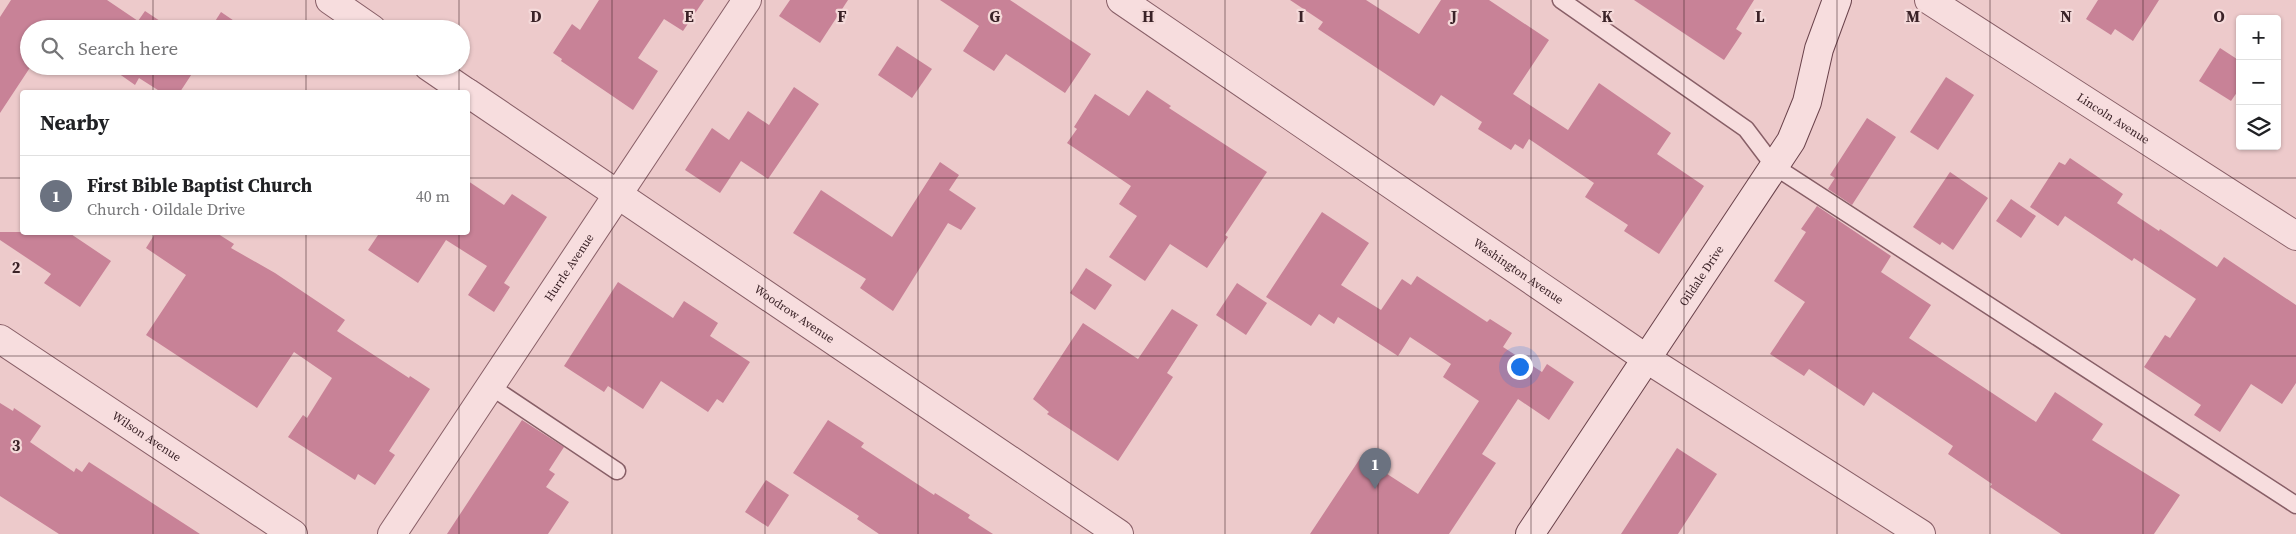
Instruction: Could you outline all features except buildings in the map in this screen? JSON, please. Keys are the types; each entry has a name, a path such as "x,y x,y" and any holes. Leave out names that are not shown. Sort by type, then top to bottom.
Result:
{"street":[{"path":"330,0 359,20"},
{"name":"Hurrle Avenue","path":"392,534 747,0"},
{"name":"Washington Avenue","path":"1121,0 1647,359 1921,534"},
{"name":"Oildale Drive","path":"1530,534 1791,141 1807,102 1819,49 1837,0"},
{"name":"Lincoln Avenue","path":"1929,0 2296,236"},
{"name":"Woodrow Avenue","path":"441,75 463,90"},
{"name":"Woodrow Avenue","path":"470,95 1119,534"},
{"name":"Wilson Avenue","path":"0,339 293,534"}],"lane":[{"path":"1561,0 1746,128 1774,166 2296,505"},
{"path":"490,386 616,471"}],"place":[{"name":"First Bible Baptist Church","path":"1375,489"}]}
